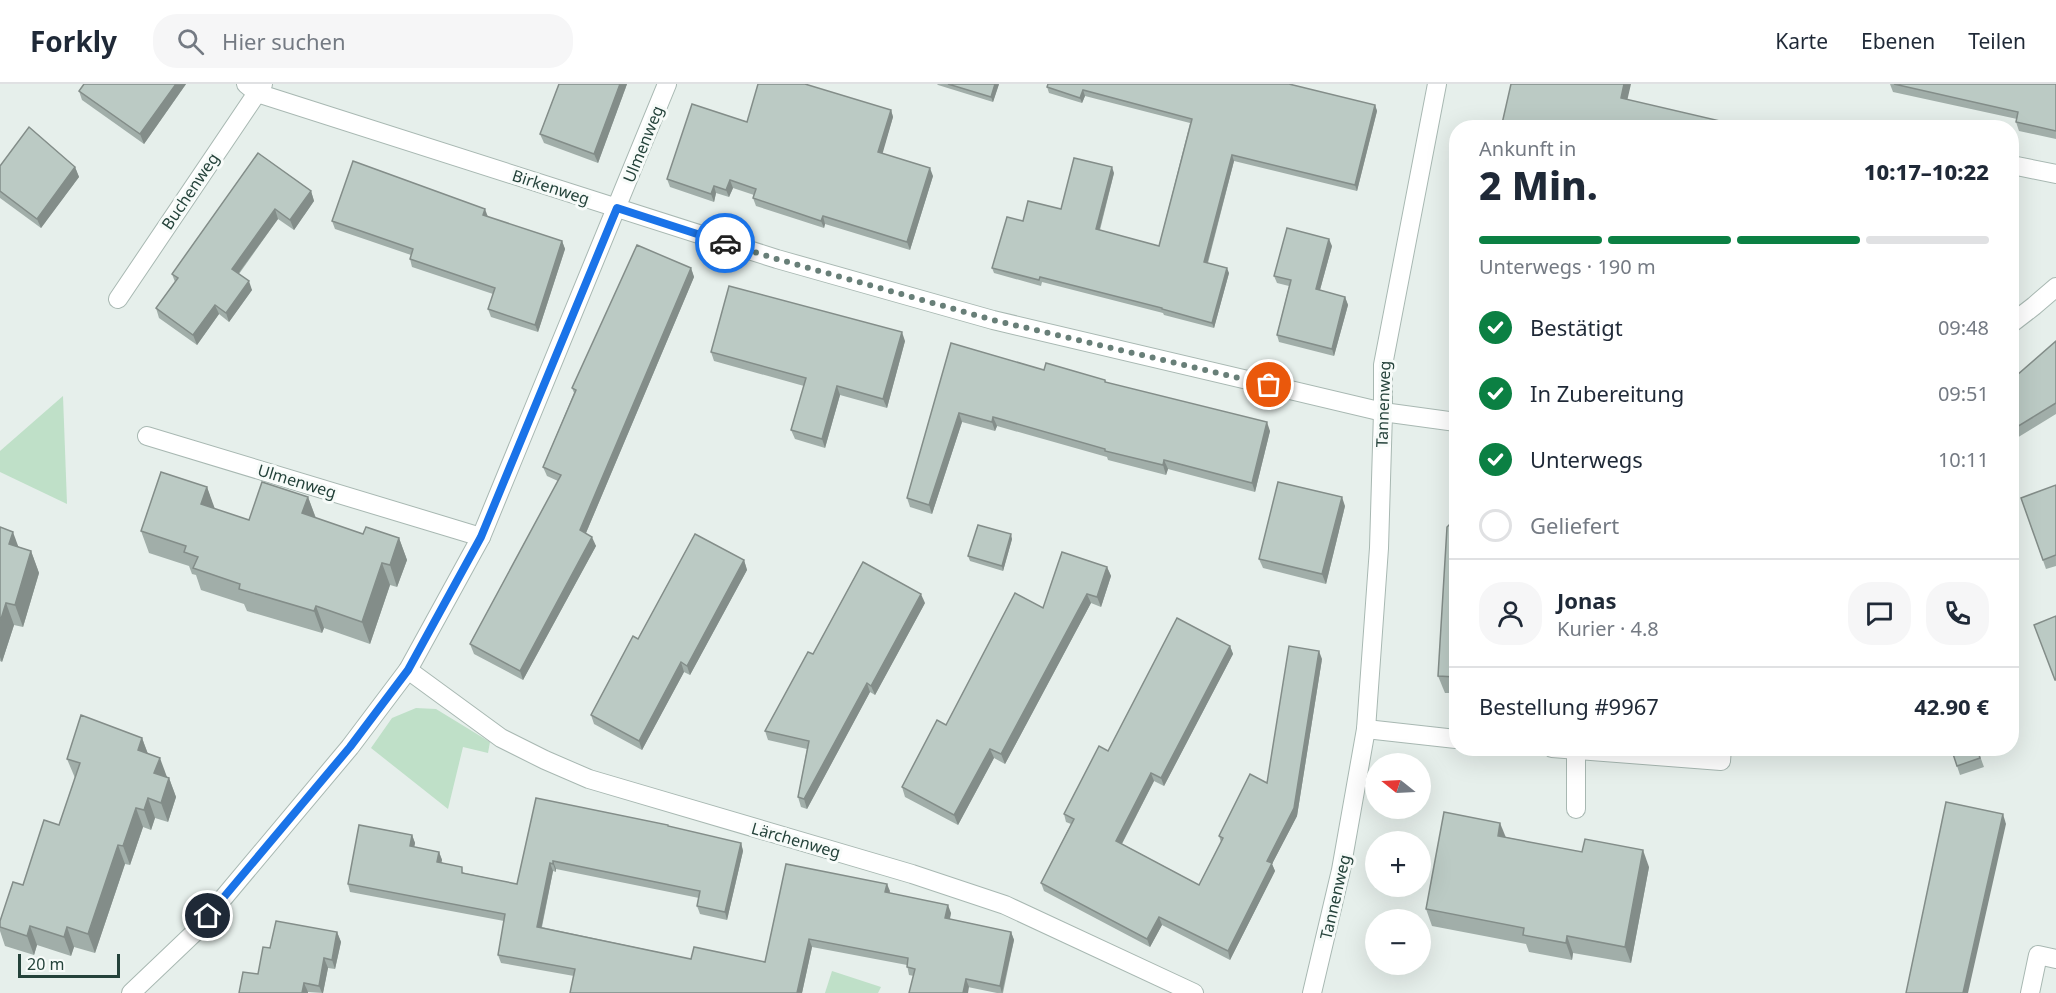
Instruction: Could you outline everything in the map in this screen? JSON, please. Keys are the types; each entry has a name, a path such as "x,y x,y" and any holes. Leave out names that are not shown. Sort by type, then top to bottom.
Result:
{"street":[{"name":"Ulmenweg","path":"131,993 194,933 350,747 408,670 481,537 667,84"},
{"name":"Tannenweg","path":"1312,993 1341,870 1366,729 1379,548 1383,365 1437,84"},
{"name":"Birkenweg","path":"255,87 777,259 993,320 1383,412 1449,421"},
{"name":"Buchenweg","path":"117,299 255,87"},
{"path":"2019,166 2056,174"},
{"path":"2019,318 2056,287"},
{"name":"Ulmenweg","path":"147,436 481,537"},
{"name":"Lärchenweg","path":"408,670 501,738 589,779 912,874 1005,905 1194,993"},
{"path":"1366,729 1449,738"},
{"path":"1576,756 1576,809"},
{"path":"1648,756 1721,761 1721,756"},
{"path":"2030,993 2038,955 2056,959"}],"green space":[{"path":"63,396 67,504 0,472 0,451"},
{"path":"416,708 436,709 490,742 488,753 463,747 448,809 371,748 392,718"},
{"path":"832,971 881,987 878,993 825,993"}],"building":[{"path":"84,84 176,84 140,134 79,91"},
{"path":"559,84 620,84 594,154 540,134"},
{"path":"758,84 805,84 891,110 878,152 930,168 907,242 823,216 821,221 753,198 756,189 730,180 726,190 714,186 711,194 667,179 692,104 747,122"},
{"path":"948,84 995,84 991,97"},
{"path":"1048,84 1289,84 1375,105 1355,185 1232,155 1204,262 1227,268 1212,323 1040,277 1039,280 992,268 1007,217 1023,221 1028,201 1061,209 1074,158 1112,167 1096,229 1159,246 1192,119 1083,90 1080,98 1047,87"},
{"path":"1511,84 1624,84 1621,98 1716,120 1503,120"},
{"path":"1894,84 2056,84 2056,131 2019,123 2019,120 2016,120 2018,112"},
{"path":"29,127 75,167 37,219 0,191 0,166"},
{"path":"258,153 311,191 290,220 275,209 232,269 249,281 226,313 215,305 193,335 156,308 178,278 172,274"},
{"path":"353,161 485,209 483,215 562,241 535,325 488,309 495,288 410,259 413,249 332,221"},
{"path":"1287,228 1329,239 1316,289 1345,297 1332,349 1277,335 1291,280 1274,276"},
{"path":"637,245 691,268 580,530 592,537 520,671 470,644 561,475 543,467 576,390 572,388"},
{"path":"729,286 902,332 883,399 837,386 822,439 791,430 806,378 711,352"},
{"path":"2056,341 2056,403 2019,426 2019,373"},
{"path":"951,343 1044,370 1046,363 1105,380 1105,382 1267,422 1252,483 1164,460 1163,465 1105,451 1105,449 993,417 992,422 959,413 929,505 907,498"},
{"path":"161,472 207,487 201,504 249,520 262,482 308,497 302,513 363,534 366,527 399,538 390,565 382,563 362,622 316,606 314,611 239,589 240,584 193,568 198,557 184,552 186,546 141,531"},
{"path":"1278,482 1342,497 1322,574 1259,559"},
{"path":"2056,485 2056,555 2043,560 2021,498"},
{"path":"978,525 1011,534 1002,566 968,556"},
{"path":"1449,525 1449,677 1438,676 1447,527"},
{"path":"0,527 13,532 9,544 31,551 15,605 6,603 0,622"},
{"path":"695,534 744,560 687,666 681,662 639,741 591,715 633,636 638,639"},
{"path":"1062,552 1107,567 1097,597 1087,594 1001,754 990,749 954,815 902,787 937,720 946,725 1015,593 1043,608"},
{"path":"863,562 921,594 871,686 867,683 804,799 798,797 809,741 765,731 808,652 813,654"},
{"path":"2056,616 2056,680 2055,680 2034,625"},
{"path":"1177,618 1230,646 1161,778 1151,773 1116,841 1199,885 1223,838 1219,836 1250,774 1267,783 1289,646 1319,651 1294,808 1267,861 1272,863 1228,951 1159,917 1147,939 1041,883 1074,819 1064,814 1099,746 1108,751"},
{"path":"81,715 142,738 138,750 160,758 154,773 169,778 161,803 148,798 144,810 136,808 123,846 118,845 88,934 67,927 64,937 30,926 27,936 0,927 0,921 13,882 23,885 44,820 59,825 80,763 67,759"},
{"path":"1954,756 1979,756 1980,758 1957,766"},
{"path":"536,798 668,825 741,843 725,912 697,906 700,891 553,861 553,864 550,863 537,927 691,959 694,947 765,962 786,864 887,884 885,892 948,905 945,918 1011,932 1000,986 966,979 963,993 909,993 915,969 907,967 908,958 809,939 797,993 570,993 575,969 498,955 505,914 348,884 359,825 412,835 410,846 439,852 437,862 462,867 462,873 517,884"},
{"path":"1946,802 2003,814 1963,993 1906,993"},
{"path":"1444,812 1500,823 1498,836 1582,852 1585,839 1643,850 1625,947 1567,936 1566,943 1523,935 1524,928 1426,909 1428,897 1431,897 1431,882"},
{"path":"276,921 337,932 332,960 324,958 319,986 304,983 302,993 239,993 243,972 258,974 263,947 270,948"}],"way so far":[{"path":"725,243 993,320 1269,385"}],"route":[{"path":"208,916 350,747 408,670 481,537 617,208 725,243"}]}
